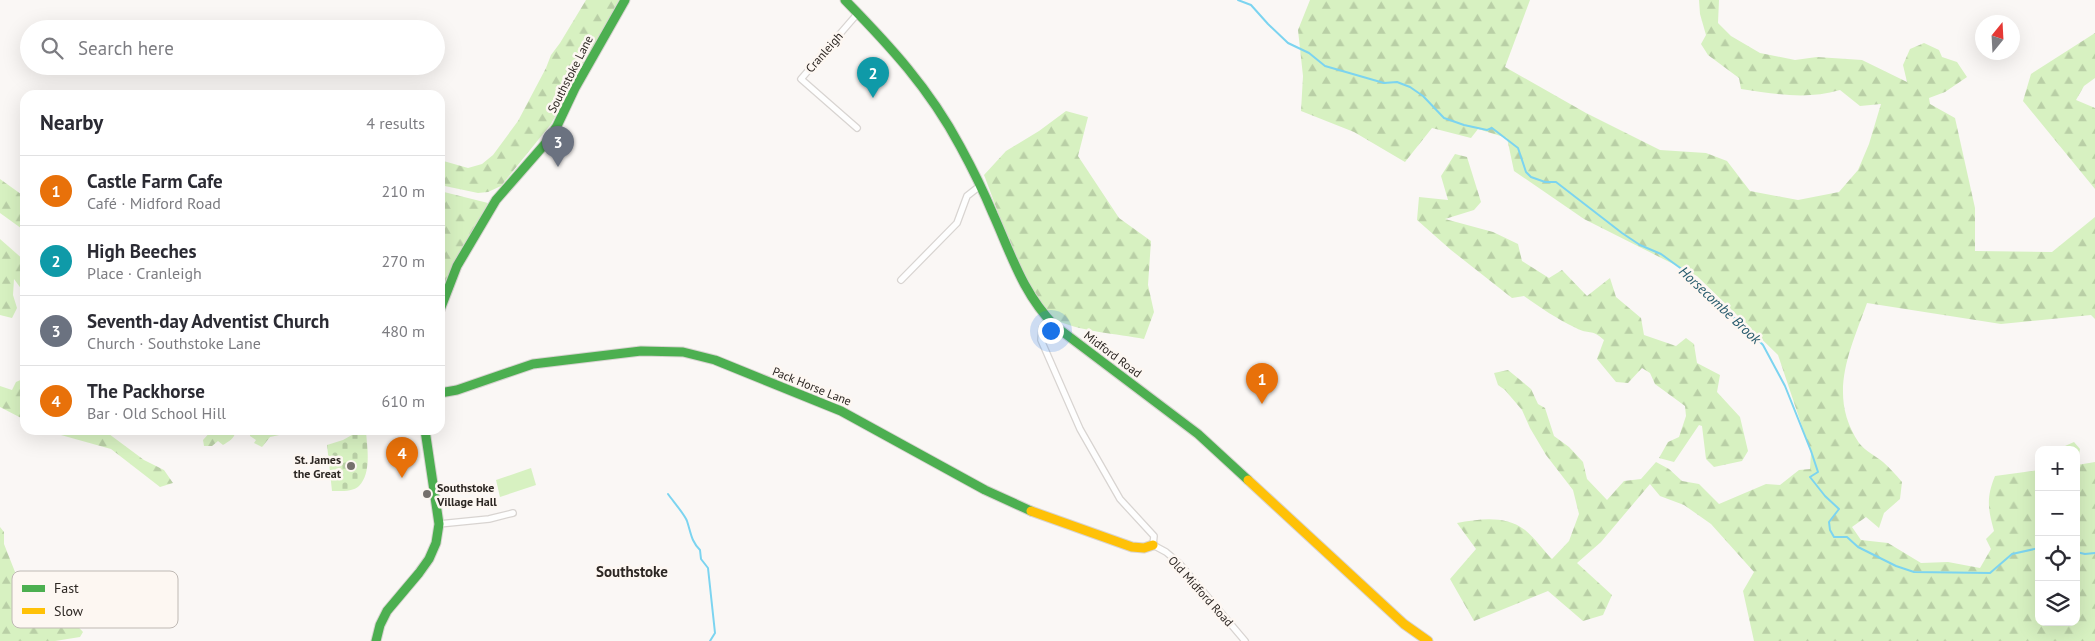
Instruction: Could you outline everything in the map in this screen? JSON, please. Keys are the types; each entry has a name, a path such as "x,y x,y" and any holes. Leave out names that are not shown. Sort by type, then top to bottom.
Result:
{"street":[{"name":"Southstoke Lane","path":"445,297 457,266 496,200 545,144 557,126 575,88 625,0"},
{"name":"Midford Road","path":"845,0 906,64 938,107 980,185 1028,294 1034,305 1047,320 1198,434 1404,624 1428,641"},
{"name":"Cranleigh","path":"857,128 801,79 858,13"},
{"path":"901,280 957,223 966,196 980,185"},
{"path":"1047,320 1042,328 1041,340 1080,429 1120,499 1154,536 1154,545"},
{"name":"Pack Horse Lane","path":"445,392 533,364 641,351 683,352 715,360 841,411 876,428 982,488 1030,511 1132,547 1144,548 1154,545"},
{"path":"376,641 381,621 428,562 438,533 439,524 426,435"},
{"path":"439,524 489,519 513,513"},
{"name":"Old Midford Road","path":"1154,545 1179,563 1245,641"}],"green space":[{"path":"586,0 619,0 551,124 501,186 488,192 478,193 445,186 445,161 468,168 482,164 493,155 518,121 551,55"},
{"path":"1310,0 1530,0 1505,67 1586,113 1660,150 1706,153 1727,161 1750,191 1798,200 1839,192 1858,170 1869,144 1881,104 1860,106 1840,90 1815,95 1803,95 1741,89 1739,78 1708,55 1701,44 1706,35 1700,14 1699,0 1719,0 1718,23 1731,36 1760,53 1795,60 1817,57 1862,60 1907,82 1903,65 1910,49 1924,43 1939,50 1942,57 1957,62 1967,77 1945,92 1929,98 1930,104 1955,118 1975,208 1975,251 2052,252 2095,217 2095,319 2091,315 2001,324 1867,303 1854,338 1845,373 1843,390 1844,408 1849,425 1859,443 1886,464 1902,482 1900,499 1884,513 1879,528 1866,517 1852,527 1861,540 1888,543 1921,563 1948,562 1980,568 1991,549 1986,539 1994,531 1990,516 1989,497 1995,476 2035,471 2035,626 2080,626 2080,464 2095,462 2095,641 1754,641 1743,591 1754,572 1711,524 1684,505 1660,496 1650,484 1601,542 1577,563 1612,595 1603,615 1583,621 1548,591 1474,621 1450,579 1476,549 1457,523 1492,519 1517,525 1525,530 1552,559 1569,541 1579,514 1573,490 1546,455 1522,410 1505,390 1498,385 1494,373 1508,370 1531,389 1538,404 1545,408 1554,436 1569,447 1583,462 1587,479 1607,500 1624,481 1641,479 1656,462 1669,469 1682,481 1699,484 1719,504 1766,484 1780,485 1799,470 1810,469 1811,453 1778,355 1697,276 1584,219 1514,171 1507,138 1478,129 1471,138 1432,128 1405,162 1354,132 1301,111 1303,76 1298,30"},
{"path":"2095,33 2095,78 2084,86 2076,100 2095,108 2095,189 2023,101 2031,74"},
{"path":"1066,111 1088,117 1078,156 1119,218 1151,241 1148,285 1154,312 1144,339 1098,332 1063,323 1054,319 1044,310 1034,295 1014,253 984,175 1006,151 1039,131"},
{"path":"1455,154 1467,157 1481,202 1474,210 1445,219 1493,232 1518,244 1522,261 1549,278 1562,270 1587,296 1610,278 1616,297 1641,318 1644,335 1676,346 1686,338 1694,344 1697,363 1720,375 1717,392 1740,417 1748,451 1742,461 1714,467 1706,459 1702,426 1699,425 1674,462 1659,458 1668,442 1679,437 1686,416 1685,406 1655,384 1650,373 1642,368 1628,383 1616,382 1597,359 1604,340 1600,336 1569,325 1524,296 1512,298 1451,250 1417,220 1419,197 1448,200 1441,176"},
{"path":"0,179 20,193 20,227 0,213"},
{"path":"445,192 488,203 453,267 445,288"},
{"path":"0,239 20,257 20,287 14,279 13,295 17,308 12,318 0,315"},
{"path":"20,380 20,417 0,407 0,386 12,390 16,382"},
{"path":"61,435 110,435 144,460 164,470 173,483 160,487 111,449"},
{"path":"208,435 234,435 232,439 223,445 218,441 212,446 204,446 203,440"},
{"path":"279,435 270,437 262,447 254,443 256,440 250,436"},
{"path":"352,435 366,435 368,460 366,474 359,486 353,489 332,491 327,445"},
{"path":"2074,442 2077,446 2065,446"},
{"path":"531,468 536,485 500,497 496,480"},
{"path":"0,527 4,532 4,544 15,571 12,571 12,628 80,628 83,632 80,637 55,641 0,641"}],"waterway":[{"name":"Horsecombe Brook","path":"1238,0 1251,5 1288,43 1309,53 1325,66 1384,83 1397,82 1410,87 1423,96 1444,118 1487,130 1492,128 1518,148 1526,172 1531,177 1545,182 1556,182 1622,233 1640,245 1661,254 1694,278 1719,306 1746,327 1763,345 1785,386 1811,451 1818,472 1810,477 1825,496 1839,509 1829,522 1830,530 1834,537 1847,537 1858,547 1896,566 1914,572 1990,573 2012,554 2035,549"},
{"path":"668,494 686,518 693,540 700,550 701,559 708,568 715,633 710,641"},
{"name":"Horsecombe Brook","path":"2080,553 2095,553"}],"traffic: fast":[{"path":"445,297 457,266 496,200 545,144 557,126 575,88 625,0"},
{"path":"845,0 908,68 948,125 981,188 1026,287 1044,314 1055,326 1198,434 1248,480"},
{"path":"445,392 457,390 533,364 641,351 683,352 715,360 841,411 985,490 1031,511"},
{"path":"376,641 380,625 387,611 419,573 429,559 436,543 439,524 426,435"}],"traffic: slow":[{"path":"1248,480 1404,624 1428,641"},
{"path":"1031,511 1132,547 1144,548 1153,545"}],"place":[{"name":"High Beeches","path":"873,98"},
{"name":"Seventh-day Adventist Church","path":"558,167"},
{"name":"Castle Farm Cafe","path":"1262,404"},
{"name":"St. James the Great","path":"351,466"},
{"name":"The Packhorse","path":"402,478"},
{"name":"Southstoke Village Hall","path":"427,494"}],"district":[{"name":"Southstoke","path":"632,571"}]}
